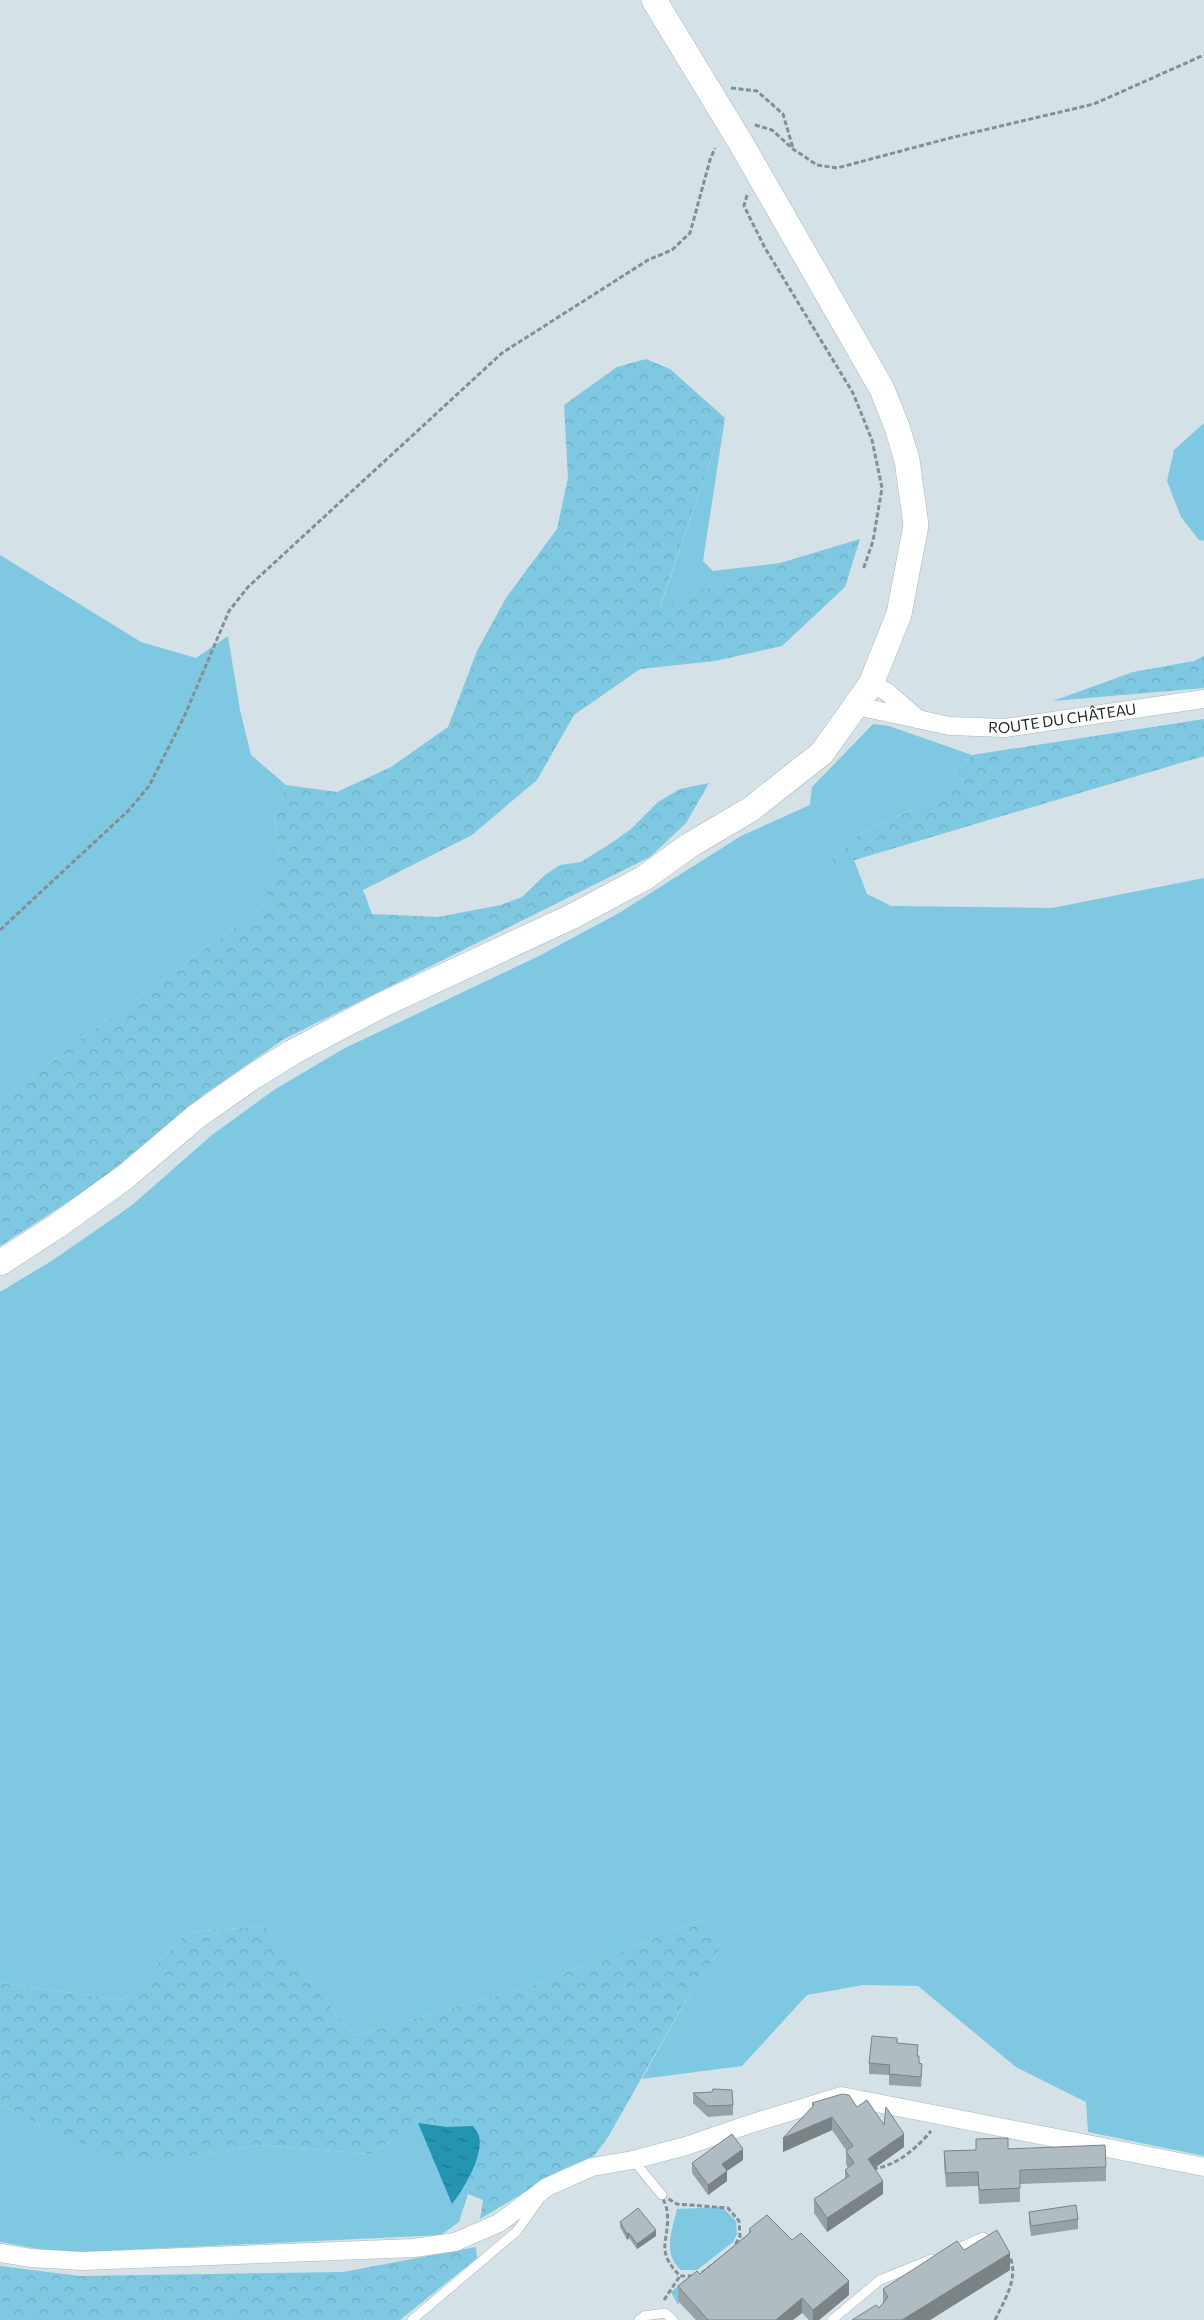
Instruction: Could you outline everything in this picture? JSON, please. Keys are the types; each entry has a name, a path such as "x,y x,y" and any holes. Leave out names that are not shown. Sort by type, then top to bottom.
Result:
{"street":[{"path":"0,1263 125,1178 197,1116 277,1062 382,1005 573,916 644,878 690,845 751,809 822,753 871,684 899,614 916,525 907,460 897,427 882,389 764,183 654,0"},
{"name":"ROUTE DU CHÂTEAU","path":"871,684 887,692 918,719"},
{"name":"ROUTE DU CHÂTEAU","path":"857,706 950,726 1005,728 1204,698"},
{"path":"0,2253 31,2258 82,2261 414,2248 455,2242 499,2223 548,2187 592,2167 633,2160 686,2146 841,2096 1204,2167"}],"lane":[{"path":"633,2160 662,2195"},
{"path":"412,2320 517,2231 548,2187"},
{"path":"832,2320 880,2280 983,2238"},
{"path":"639,2320 644,2316 665,2312 673,2320"}],"path":[{"path":"754,124 772,130 793,149 817,165 837,168 950,138 1094,104 1204,55"},
{"path":"726,81 731,89 757,91 783,114 793,149"},
{"path":"0,930 128,811 150,786 184,717 229,611 248,587 502,353 648,260 672,250 690,233 715,148"},
{"path":"764,183 747,194 744,206 765,248 853,393 872,440 882,488 873,541 863,570"},
{"path":"871,2170 886,2167 919,2145 944,2116"},
{"path":"662,2195 677,2204 728,2208 739,2221 740,2236 733,2249 698,2276 680,2276 668,2263 663,2242 667,2210 662,2195"},
{"path":"995,2320 1012,2281 1012,2264 1009,2255"},
{"path":"654,2314 680,2276"}],"green space":[{"path":"646,359 670,369 725,418 660,606 780,563 860,539 845,587 782,646 715,661 640,669 574,715 537,780 472,835 363,890 372,914 438,917 501,905 522,897 545,875 560,865 581,862 613,842 631,829 658,802 680,789 709,783 686,823 650,857 284,1039 206,1093 96,1184 0,1246 0,1101 63,1052 261,908 279,857 275,818 286,785 337,792 391,767 448,727 477,651 506,598 557,529 568,478 564,405 617,367"},
{"path":"725,418 703,561 713,571 780,563 660,607"},
{"path":"1204,423 1204,541 1199,540 1181,517 1167,481 1174,450"},
{"path":"0,555 141,642 196,658 228,636 240,710 251,755 286,785 275,818 279,857 261,908 63,1052 0,1101"},
{"path":"1204,656 1204,688 1053,701 1133,672 1194,661"},
{"path":"1204,719 1204,756 821,870 859,834 935,799 972,755"},
{"path":"873,724 889,726 972,755 935,799 859,834 822,869 854,860 867,894 891,906 1052,908 1204,878 1204,2156 1088,2132 1086,2102 1016,2067 918,1986 863,1985 807,1995 742,2066 642,2079 694,1986 721,1948 701,1920 536,1984 354,2036 265,1926 188,1932 123,2000 0,1983 0,1292 53,1260 131,1206 212,1135 274,1090 343,1049 539,956 619,913 741,836 810,805 812,787"},
{"path":"701,1920 721,1948 694,1986 608,2137 594,2156 563,2169 480,2219 483,2200 468,2194 452,2204 418,2123 371,2154 260,2145 188,2157 124,2159 52,2131 0,2104 0,1983 123,2000 188,1932 265,1926 354,2036 536,1984"},
{"path":"0,2104 52,2131 188,2157 260,2145 371,2154 418,2123 452,2203 468,2194 459,2222 441,2235 62,2253 0,2242"},
{"path":"722,2207 736,2221 737,2234 733,2242 697,2270 681,2270 675,2263 670,2249 671,2233 677,2209"},
{"path":"476,2247 477,2258 400,2320 0,2320 0,2266 80,2276 343,2272"},
{"path":"686,2279 692,2280 678,2305 671,2292"}],"water":[{"path":"418,2123 447,2127 473,2126 479,2135 479,2153 476,2162 462,2190 452,2204"}],"building":[{"path":"872,2036 897,2038 897,2043 918,2045 917,2056 919,2056 919,2063 922,2064 921,2077 889,2074 890,2065 869,2063"},
{"path":"713,2089 732,2090 733,2105 708,2106 693,2093 712,2092"},
{"path":"842,2094 849,2095 857,2107 867,2100 884,2125 886,2107 904,2134 868,2159 883,2181 827,2218 814,2199 849,2176 845,2170 854,2163 846,2151 853,2146 832,2117 783,2138 814,2105 812,2103"},
{"path":"732,2134 743,2149 722,2164 727,2171 708,2185 692,2163"},
{"path":"1008,2138 1008,2149 1105,2145 1106,2167 1020,2170 1020,2188 979,2190 978,2172 946,2173 944,2151 976,2150 976,2139"},
{"path":"1076,2205 1078,2219 1031,2226 1029,2212"},
{"path":"638,2208 656,2230 637,2244 629,2233 627,2234 620,2222"},
{"path":"767,2215 792,2240 801,2233 849,2281 813,2310 802,2298 776,2320 708,2320 678,2286 697,2271 700,2274 751,2232 749,2229"},
{"path":"997,2230 1010,2253 902,2320 852,2320 876,2305 879,2308 888,2297 883,2289 957,2241 964,2250"}]}
